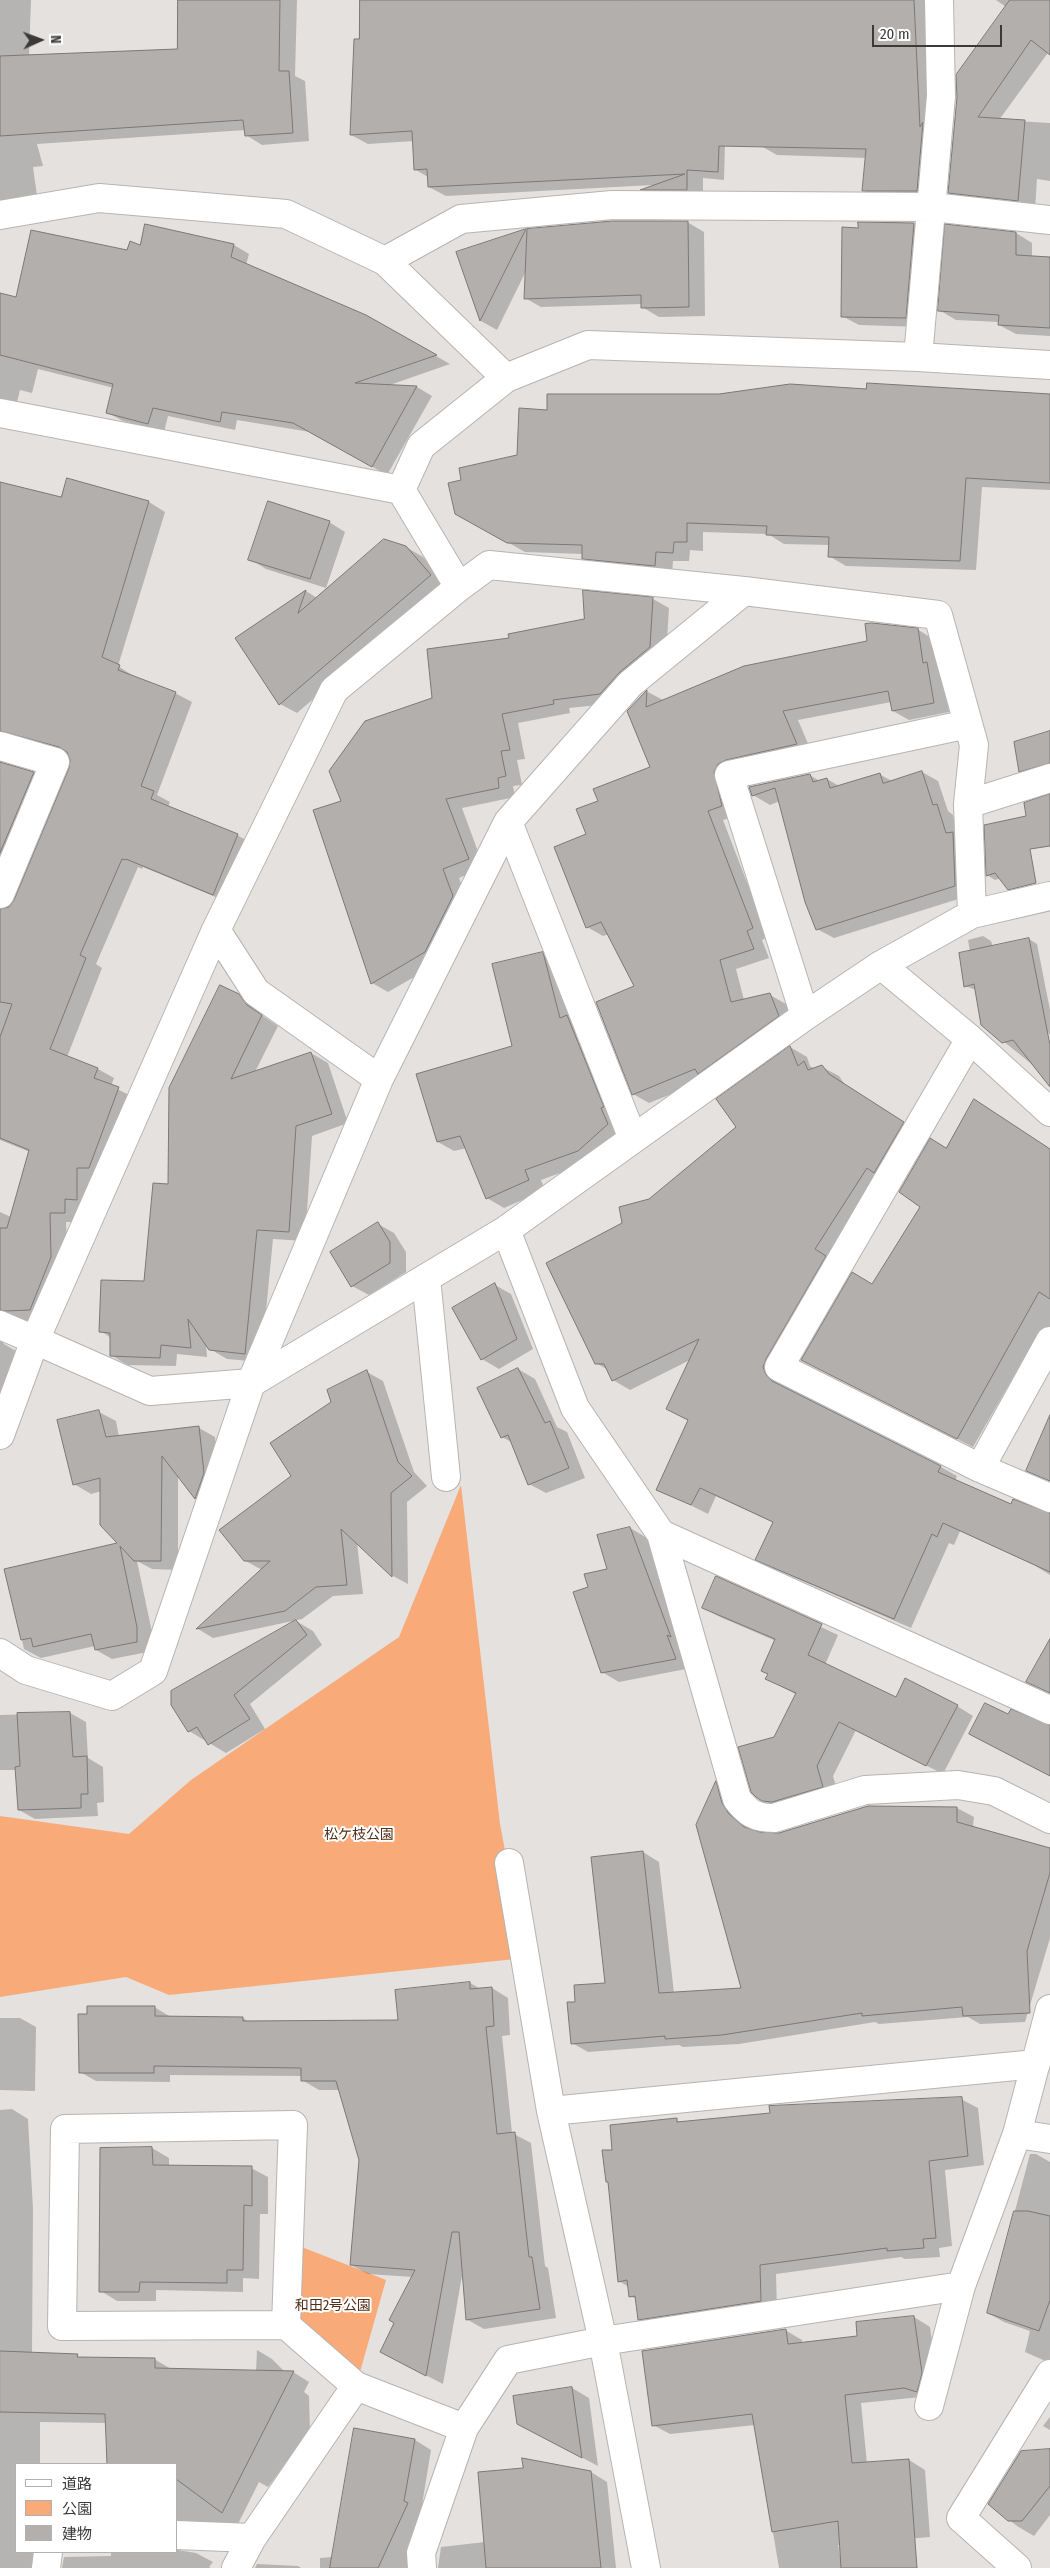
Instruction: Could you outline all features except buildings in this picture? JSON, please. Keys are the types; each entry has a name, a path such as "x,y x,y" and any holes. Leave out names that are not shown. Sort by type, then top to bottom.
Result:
{"street":[{"path":"918,357 941,96 939,0"},
{"path":"0,215 99,198 286,214 385,261 506,378"},
{"path":"385,261 461,220 612,204 932,207 1050,220"},
{"path":"401,490 421,446 506,378 588,345 918,357 1050,365"},
{"path":"0,413 401,490 459,587"},
{"path":"0,1435 35,1340 216,930 334,690 459,587 489,565 744,591 938,615 974,745 968,804 972,914"},
{"path":"0,1653 26,1670 112,1696 153,1671 251,1383 378,1079 508,822 630,684 744,591"},
{"path":"805,1016 729,776 968,724"},
{"path":"0,746 55,762 0,894"},
{"path":"968,804 1050,778"},
{"path":"508,822 633,1139"},
{"path":"0,1324 150,1391 251,1383 506,1230 805,1016 881,965 972,914 1050,896"},
{"path":"216,930 256,992 378,1079"},
{"path":"881,965 970,1039 1050,1112"},
{"path":"970,1039 779,1367 980,1468 1050,1498"},
{"path":"506,1230 575,1408 661,1534 737,1799 748,1813 759,1818 774,1818 866,1790 958,1786 994,1792 1050,1819"},
{"path":"426,1278 446,1477"},
{"path":"980,1468 1050,1341"},
{"path":"661,1534 1050,1710"},
{"path":"509,1863 551,2111 603,2341 646,2568"},
{"path":"929,2406 961,2286 1017,2134 1050,2009"},
{"path":"551,2111 1036,2064"},
{"path":"286,2325 293,2125 65,2130 62,2326 286,2325 356,2386 464,2428"},
{"path":"1017,2134 1050,2139"},
{"path":"422,2568 421,2553 464,2428 508,2360 603,2341 961,2286"},
{"path":"1017,2568 961,2518 1050,2374"},
{"path":"236,2568 252,2538 356,2386"},
{"path":"178,2535 252,2538"},
{"path":"46,2568 48,2553"}],"green space":[{"name":"松ケ枝公園","path":"461,1485 500,1824 525,1958 169,1995 126,1977 0,1997 0,1816 129,1834 191,1780 399,1637"},
{"name":"和田2号公園","path":"289,2242 386,2280 356,2386 286,2325"}]}
